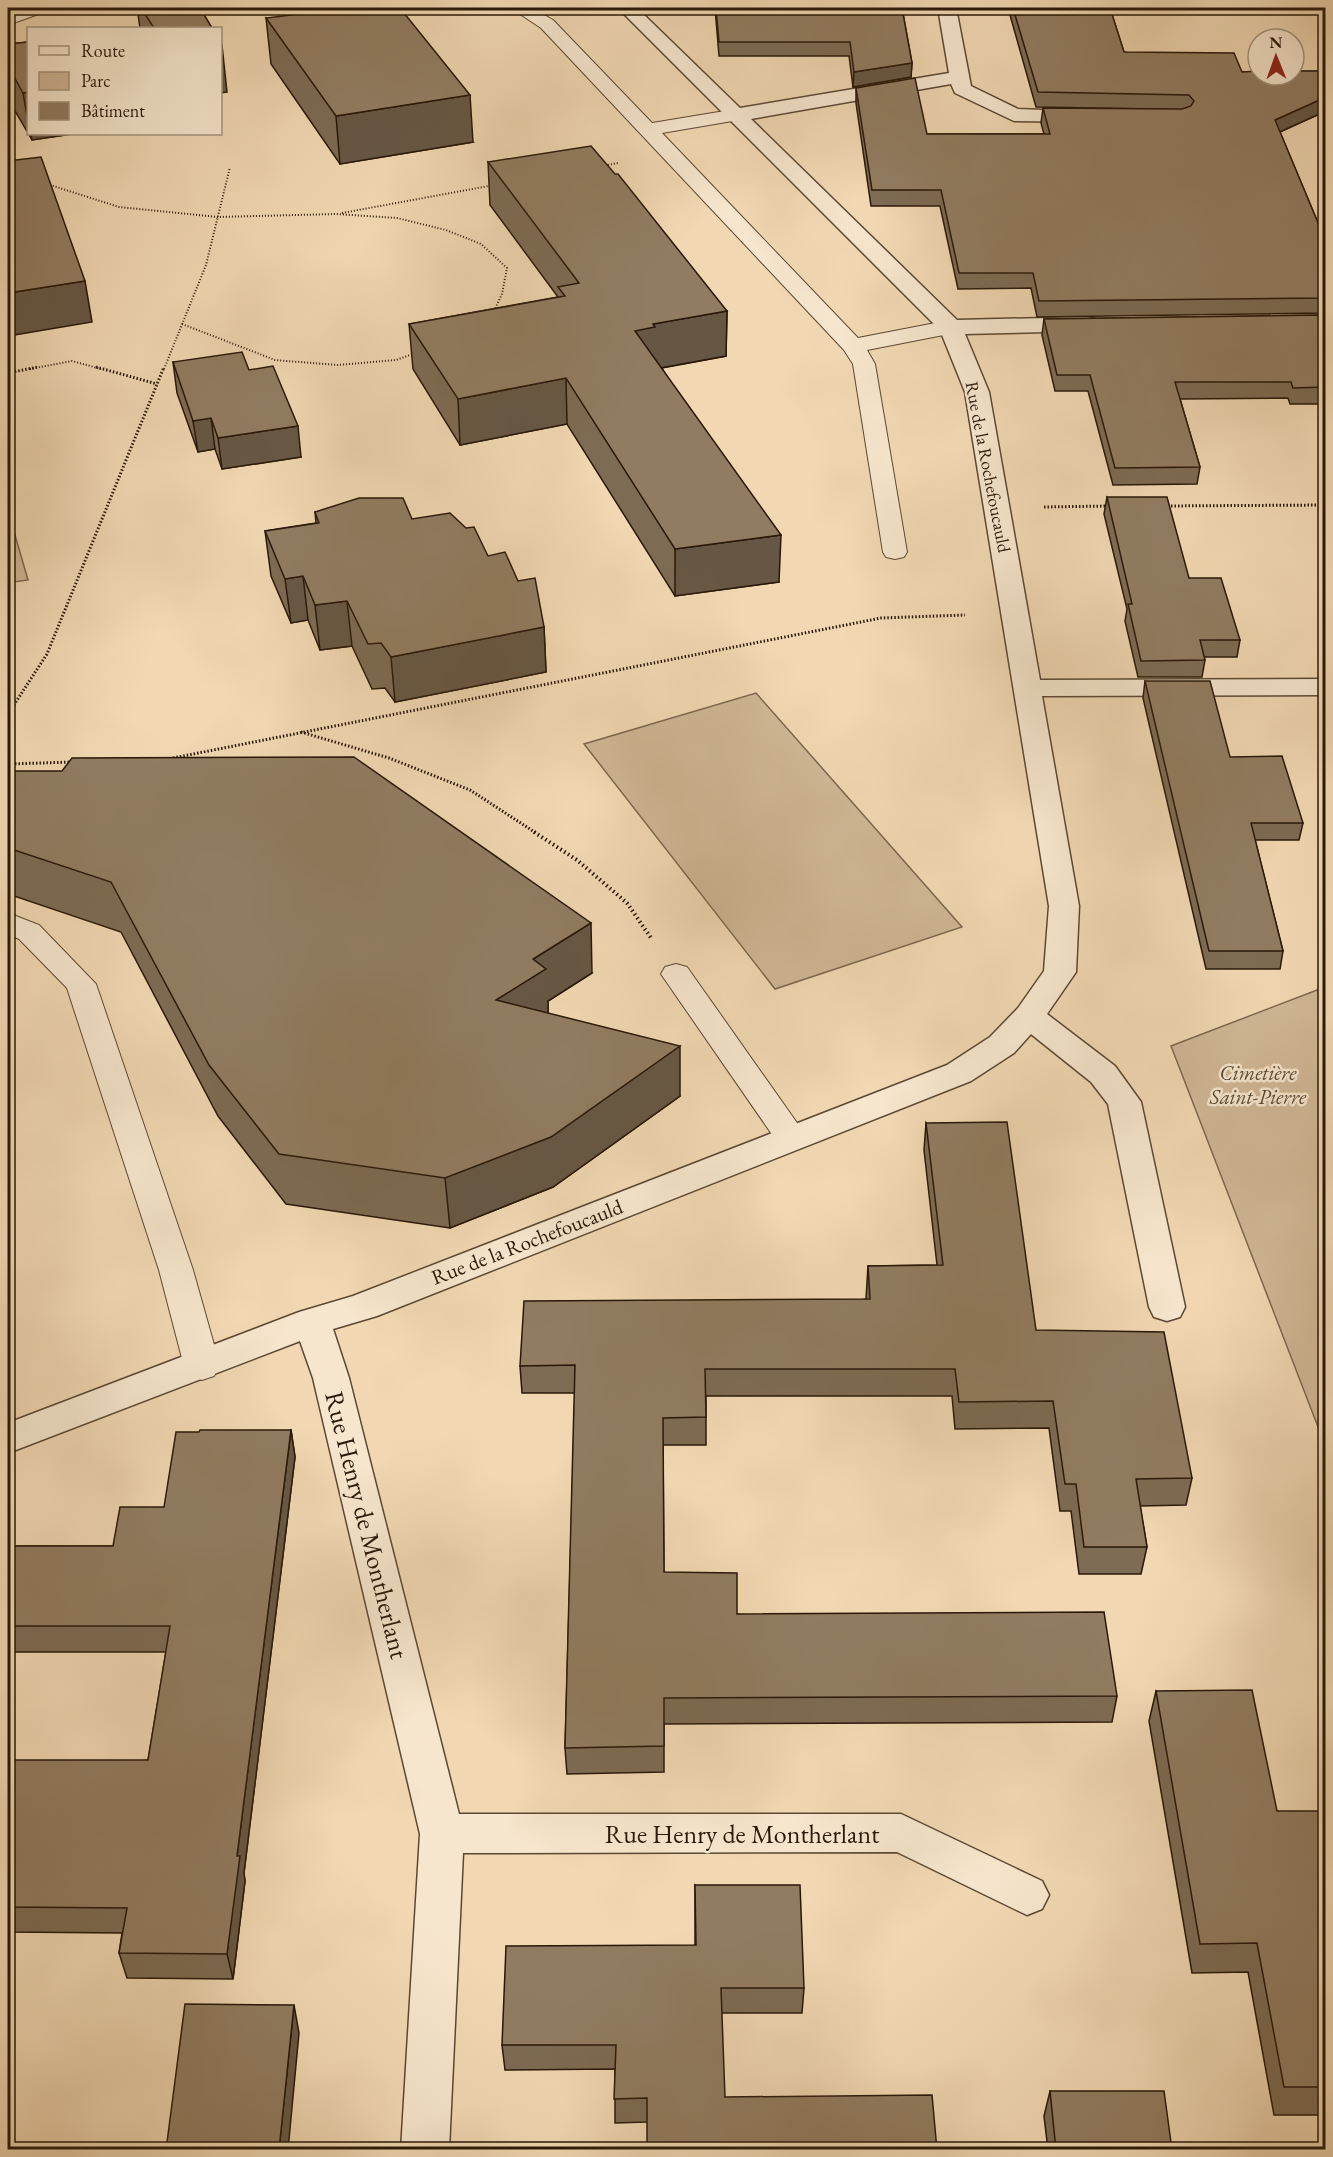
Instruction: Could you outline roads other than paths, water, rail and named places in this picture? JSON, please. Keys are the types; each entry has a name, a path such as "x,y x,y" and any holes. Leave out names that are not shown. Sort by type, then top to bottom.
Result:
{"street":[{"name":"Rue de la Rochefoucauld","path":"8,1438 202,1366 312,1322 375,1301 959,1073 1002,1045 1029,1016 1059,972 1064,906 1028,688 977,392 951,327 627,8"},
{"path":"947,8 962,89 1014,115 1109,116"},
{"path":"737,115 960,77"},
{"path":"951,327 1104,324"},
{"path":"1028,688 1326,687"},
{"path":"1029,1016 1103,1074 1124,1102 1167,1307"},
{"name":"Rue Henry de Montherlant","path":"312,1322 331,1378 442,1834 425,2150"},
{"name":"Rue Henry de Montherlant","path":"442,1834 901,1833 1027,1895"}],"lane":[{"path":"8,20 38,8"},
{"path":"520,8 547,24 668,154 853,346 864,364 895,552"},
{"path":"646,130 737,115"},
{"path":"853,346 951,327"},
{"path":"8,923 29,932 81,984 176,1270 202,1366"},
{"path":"676,974 791,1138"}],"park label":[{"name":"Cimetière Saint-Pierre","path":"1258,1085"}]}
